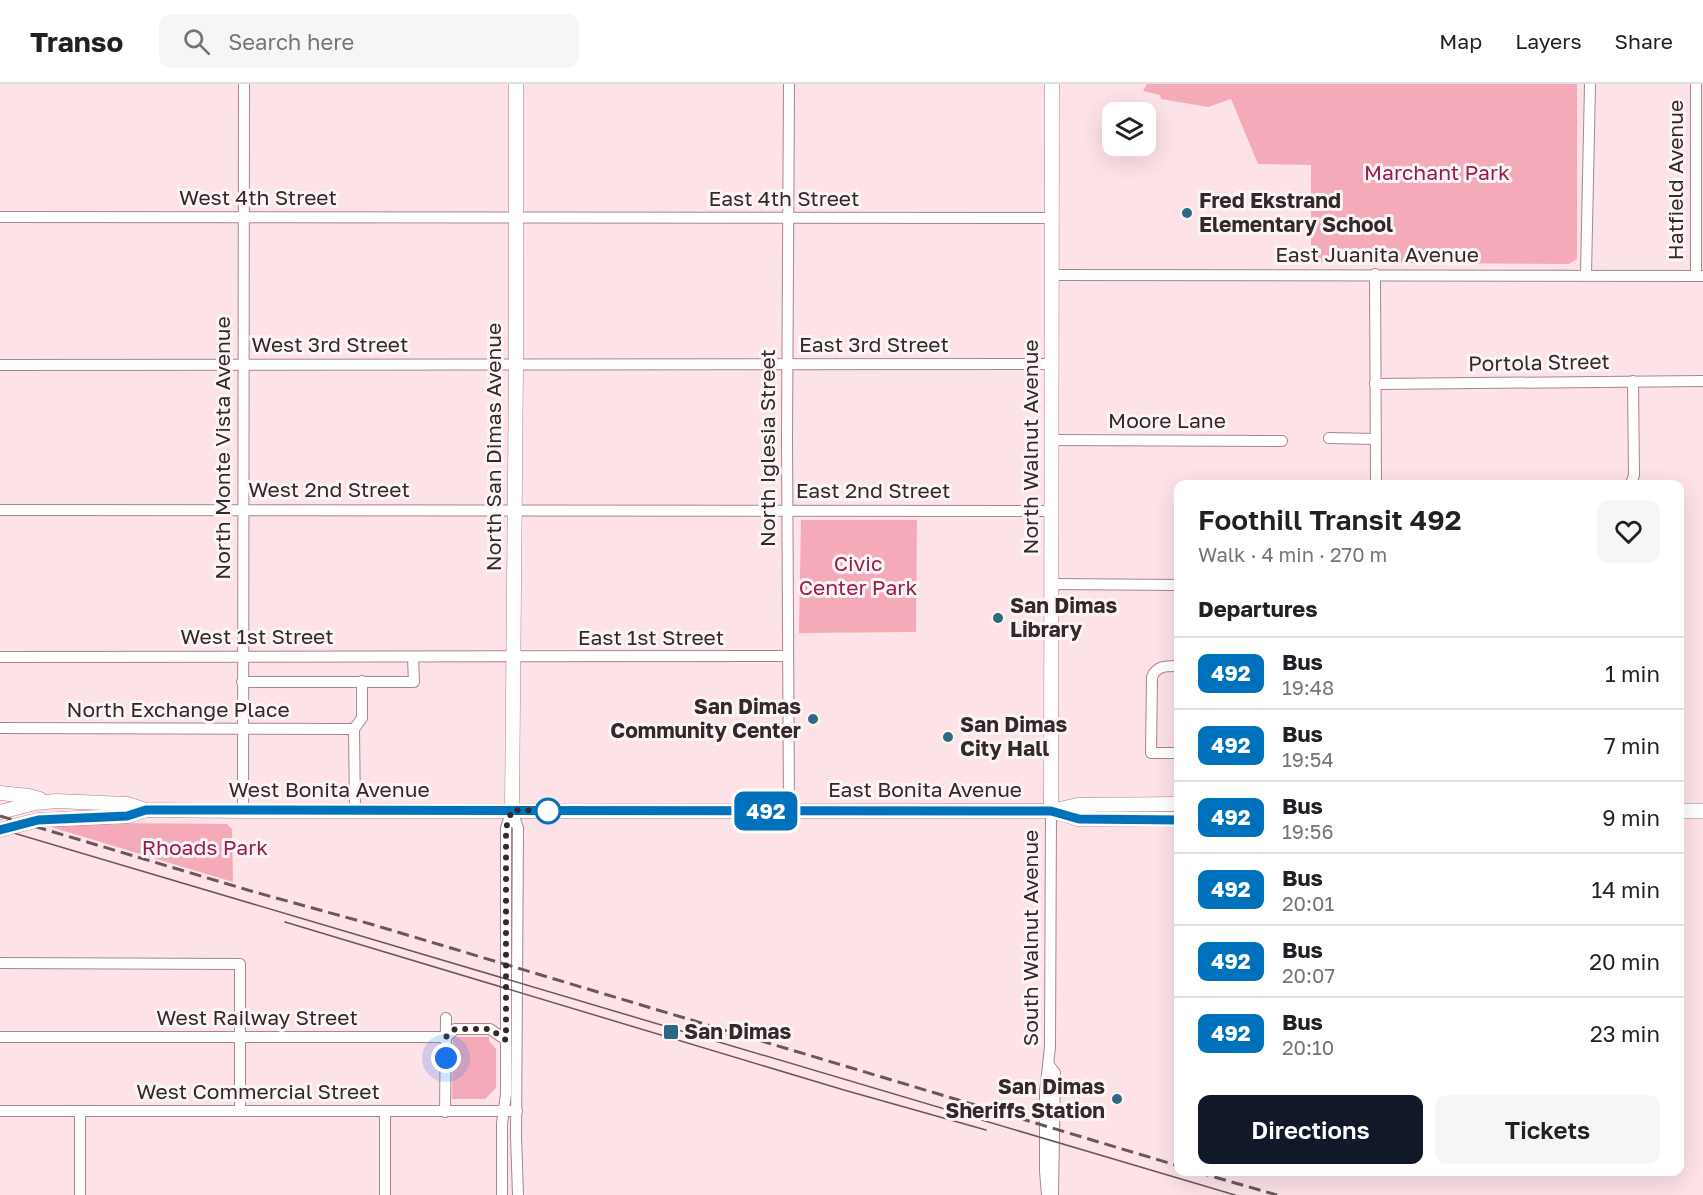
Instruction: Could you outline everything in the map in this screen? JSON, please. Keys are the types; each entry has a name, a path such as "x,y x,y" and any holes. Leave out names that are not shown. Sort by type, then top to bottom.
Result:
{"main road":[{"name":"North San Dimas Avenue","path":"512,810 516,84"},
{"name":"North Walnut Avenue","path":"1051,811 1052,84"},
{"path":"0,793 29,796 47,801"},
{"name":"West Bonita Avenue","path":"0,812 47,801 127,804 146,810 512,810"},
{"name":"East Bonita Avenue","path":"512,810 1051,811 1078,806 1174,804"},
{"name":"West Bonita Avenue","path":"0,830 38,820 127,816 146,810"},
{"name":"East Bonita Avenue","path":"1051,811 1079,819 1174,819"},
{"path":"1684,811 1703,811"}],"street":[{"name":"North Monte Vista Avenue","path":"243,811 242,218 244,84"},
{"name":"North Iglesia Street","path":"789,84 787,218 789,811"},
{"path":"1586,274 1590,84"},
{"name":"Hatfield Avenue","path":"1696,84 1699,276"},
{"name":"West 4th Street","path":"0,218 516,217"},
{"name":"East 4th Street","path":"516,217 1052,218"},
{"path":"1375,274 1376,480"},
{"name":"East Juanita Avenue","path":"1052,275 1586,274 1699,276"},
{"name":"East 3rd Street","path":"516,365 1052,364"},
{"name":"West 3rd Street","path":"0,365 516,365"},
{"path":"1633,381 1635,475 1633,480"},
{"name":"Portola Street","path":"1376,384 1703,381"},
{"path":"1329,438 1376,439"},
{"name":"Moore Lane","path":"1052,440 1282,441"},
{"name":"West 2nd Street","path":"0,510 514,510"},
{"name":"East 2nd Street","path":"514,510 1052,511"},
{"path":"1052,584 1174,585"},
{"name":"East 1st Street","path":"514,657 788,656"},
{"name":"West 1st Street","path":"0,657 514,657"},
{"name":"North Exchange Place","path":"242,682 414,682 414,657"},
{"path":"1174,666 1163,666 1155,670 1152,677 1151,753 1174,753"},
{"path":"355,811 354,729 362,718 362,681"},
{"name":"North Exchange Place","path":"0,728 354,729"},
{"path":"502,1195 502,1124 506,1094 506,828 512,810"},
{"path":"512,810 518,828 518,1195"},
{"name":"South Walnut Avenue","path":"1047,1195 1045,1093 1046,1073 1049,1065 1051,811"},
{"path":"0,963 240,964 240,1111"},
{"path":"446,1018 446,1112"},
{"name":"West Railway Street","path":"0,1037 446,1037 455,1029 490,1029 506,1040"},
{"name":"South Walnut Avenue","path":"1049,1065 1054,1072 1053,1195"},
{"name":"West Commercial Street","path":"0,1111 517,1111"},
{"path":"80,1111 80,1195"},
{"path":"385,1112 385,1195"}],"green space":[{"name":"Marchant Park","path":"1147,84 1577,84 1577,259 1569,264 1311,262 1311,165 1258,164 1231,99 1208,107 1161,99 1160,95 1143,91"},
{"name":"Civic Center Park","path":"801,520 917,520 916,632 799,633"},
{"name":"Rhoads Park","path":"227,824 232,829 233,882 44,825"},
{"path":"453,1037 489,1037 489,1041 496,1049 496,1088 485,1099 452,1099"}],"tram line":[{"path":"0,829 1235,1195"},
{"path":"285,922 844,1090 986,1130"}],"railway":[{"path":"0,816 374,925 1174,1165"},
{"path":"1211,1176 1277,1195"}],"bus line":[{"name":"492","path":"0,830 38,820 127,816 146,810 1051,811 1079,819 1174,820"}],"place":[{"name":"Fred Ekstrand Elementary School","path":"1187,213"},
{"name":"San Dimas Library","path":"998,618"},
{"name":"San Dimas Community Center","path":"813,719"},
{"name":"San Dimas City Hall","path":"948,737"},
{"name":"San Dimas","path":"671,1032"},
{"name":"San Dimas Sheriffs Station","path":"1117,1099"}],"route":[{"path":"446,1058 446,1037 455,1029 490,1029 506,1040 506,828 512,810 550,811 548,811"}]}
